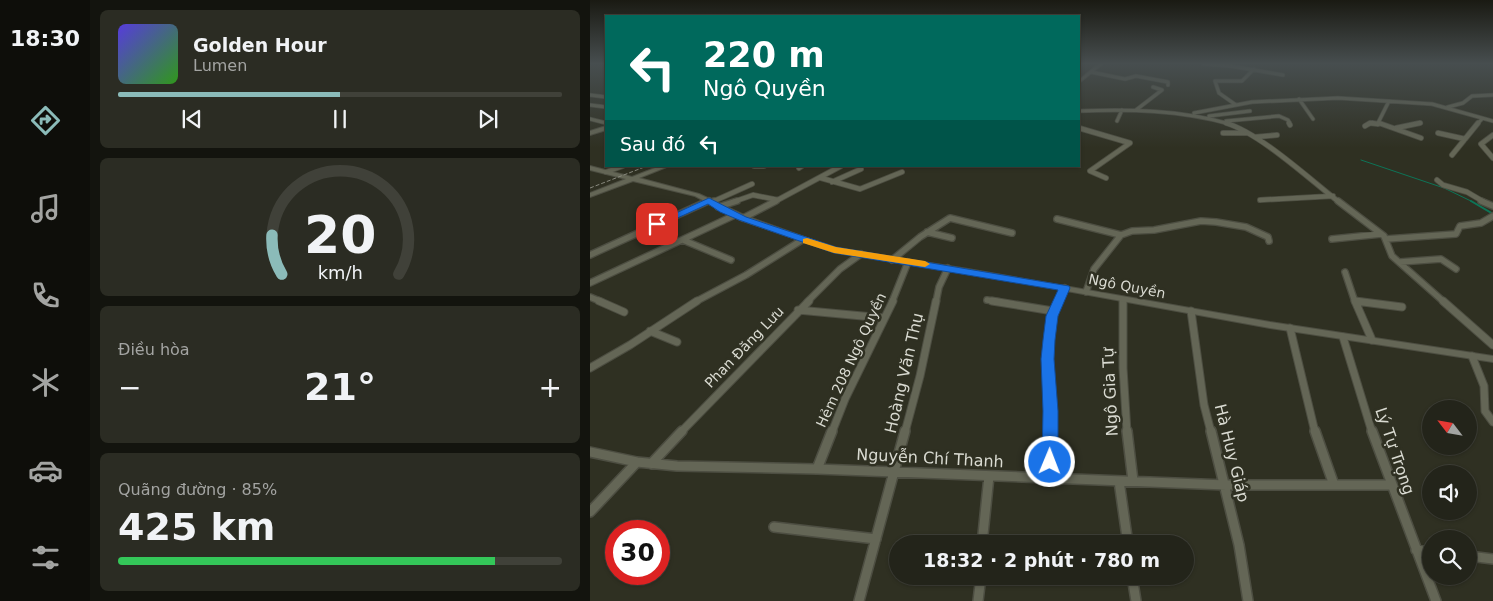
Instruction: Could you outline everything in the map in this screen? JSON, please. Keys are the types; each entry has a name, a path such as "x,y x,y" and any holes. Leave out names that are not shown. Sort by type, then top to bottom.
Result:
{"street":[{"path":"1138,112 1160,92"},
{"path":"1219,92 1236,104"},
{"path":"590,95 605,97"},
{"path":"1447,107 1463,103 1472,96 1493,96"},
{"path":"1185,114 1236,104 1338,98 1432,104 1493,121"},
{"path":"1299,99 1314,119"},
{"path":"1378,124 1388,102"},
{"path":"590,105 605,107"},
{"path":"1100,116 1103,110"},
{"path":"1117,121 1122,110"},
{"path":"1080,111 1122,110 1202,116 1249,132 1381,234 1386,239 1389,252 1493,344"},
{"path":"1202,116 1250,111"},
{"path":"1160,117 1165,112"},
{"path":"1223,122 1279,116 1288,120 1290,125"},
{"path":"590,119 605,123"},
{"path":"1452,155 1482,119"},
{"path":"1364,126 1370,123 1378,124 1421,138"},
{"path":"1393,129 1421,123"},
{"path":"590,133 605,128"},
{"path":"1080,128 1130,144 1090,171 1106,178"},
{"path":"1223,133 1249,132"},
{"path":"1438,133 1465,139"},
{"path":"1255,137 1277,135"},
{"path":"1493,135 1481,144 1493,158"},
{"path":"606,172 620,167"},
{"path":"590,194 663,167"},
{"path":"591,283 683,240 778,200 840,167"},
{"path":"832,182 861,169"},
{"name":"Ngô Quyền","path":"592,170 634,178 713,203 739,217 834,250 1343,337 1493,359"},
{"path":"821,178 860,189 902,172"},
{"path":"1437,180 1444,186 1470,194 1478,200 1493,206"},
{"path":"590,256 713,203 752,184"},
{"path":"713,203 753,195 778,200"},
{"path":"1260,200 1333,196"},
{"path":"1386,239 1456,234 1460,226 1481,223 1493,216"},
{"path":"892,260 947,219 952,218 1012,233"},
{"path":"1058,219 1121,236"},
{"path":"1086,292 1094,269 1124,232 1157,230 1208,221 1260,230 1268,237 1269,241"},
{"path":"928,232 952,238"},
{"path":"1332,239 1381,234"},
{"path":"683,240 731,260"},
{"path":"590,368 686,307 722,289 802,240"},
{"name":"Phan Đăng Lưu","path":"651,464 798,310 816,295 842,267 861,254"},
{"path":"1400,262 1437,259 1444,260 1456,269"},
{"name":"Hẻm 208 Ngô Quyền","path":"817,469 845,399 900,286 908,262"},
{"name":"Hoàng Văn Thụ","path":"858,601 920,376 939,287 948,268"},
{"path":"1345,272 1372,340"},
{"path":"1050,478 1050,411 1047,359 1050,322 1065,288"},
{"path":"590,297 624,312"},
{"path":"987,300 1054,311"},
{"name":"Ngô Gia Tự","path":"1123,300 1121,328 1127,428 1133,481"},
{"path":"1355,301 1402,308"},
{"path":"798,310 884,318"},
{"name":"Hà Huy Giáp","path":"1191,311 1204,405 1226,485 1239,545 1248,601"},
{"path":"1290,328 1307,409 1334,485"},
{"path":"650,331 678,342"},
{"name":"Lý Tự Trọng","path":"1343,337 1390,485 1436,601"},
{"path":"1472,356 1486,391 1483,406 1484,412 1493,422"},
{"name":"Nguyễn Chí Thanh","path":"590,452 636,462 677,466 817,469 1226,485 1390,485"},
{"path":"590,512 636,462"},
{"path":"983,535 989,476"},
{"path":"1119,481 1127,535"},
{"path":"774,527 876,539"},
{"path":"1416,550 1422,551"},
{"path":"1477,557 1493,560"},
{"path":"978,601 980,585"},
{"path":"1133,585 1136,601"}],"waterway":[{"path":"1361,160 1444,188 1471,201"},
{"path":"1471,201 1493,214"}],"railway":[{"path":"590,188 644,167"}],"slow traffic":[{"path":"807,241 834,250 925,264"}],"route":[{"path":"657,224 709,200 723,210 742,218 834,250 1065,288 1050,322 1047,359 1050,462"}]}
